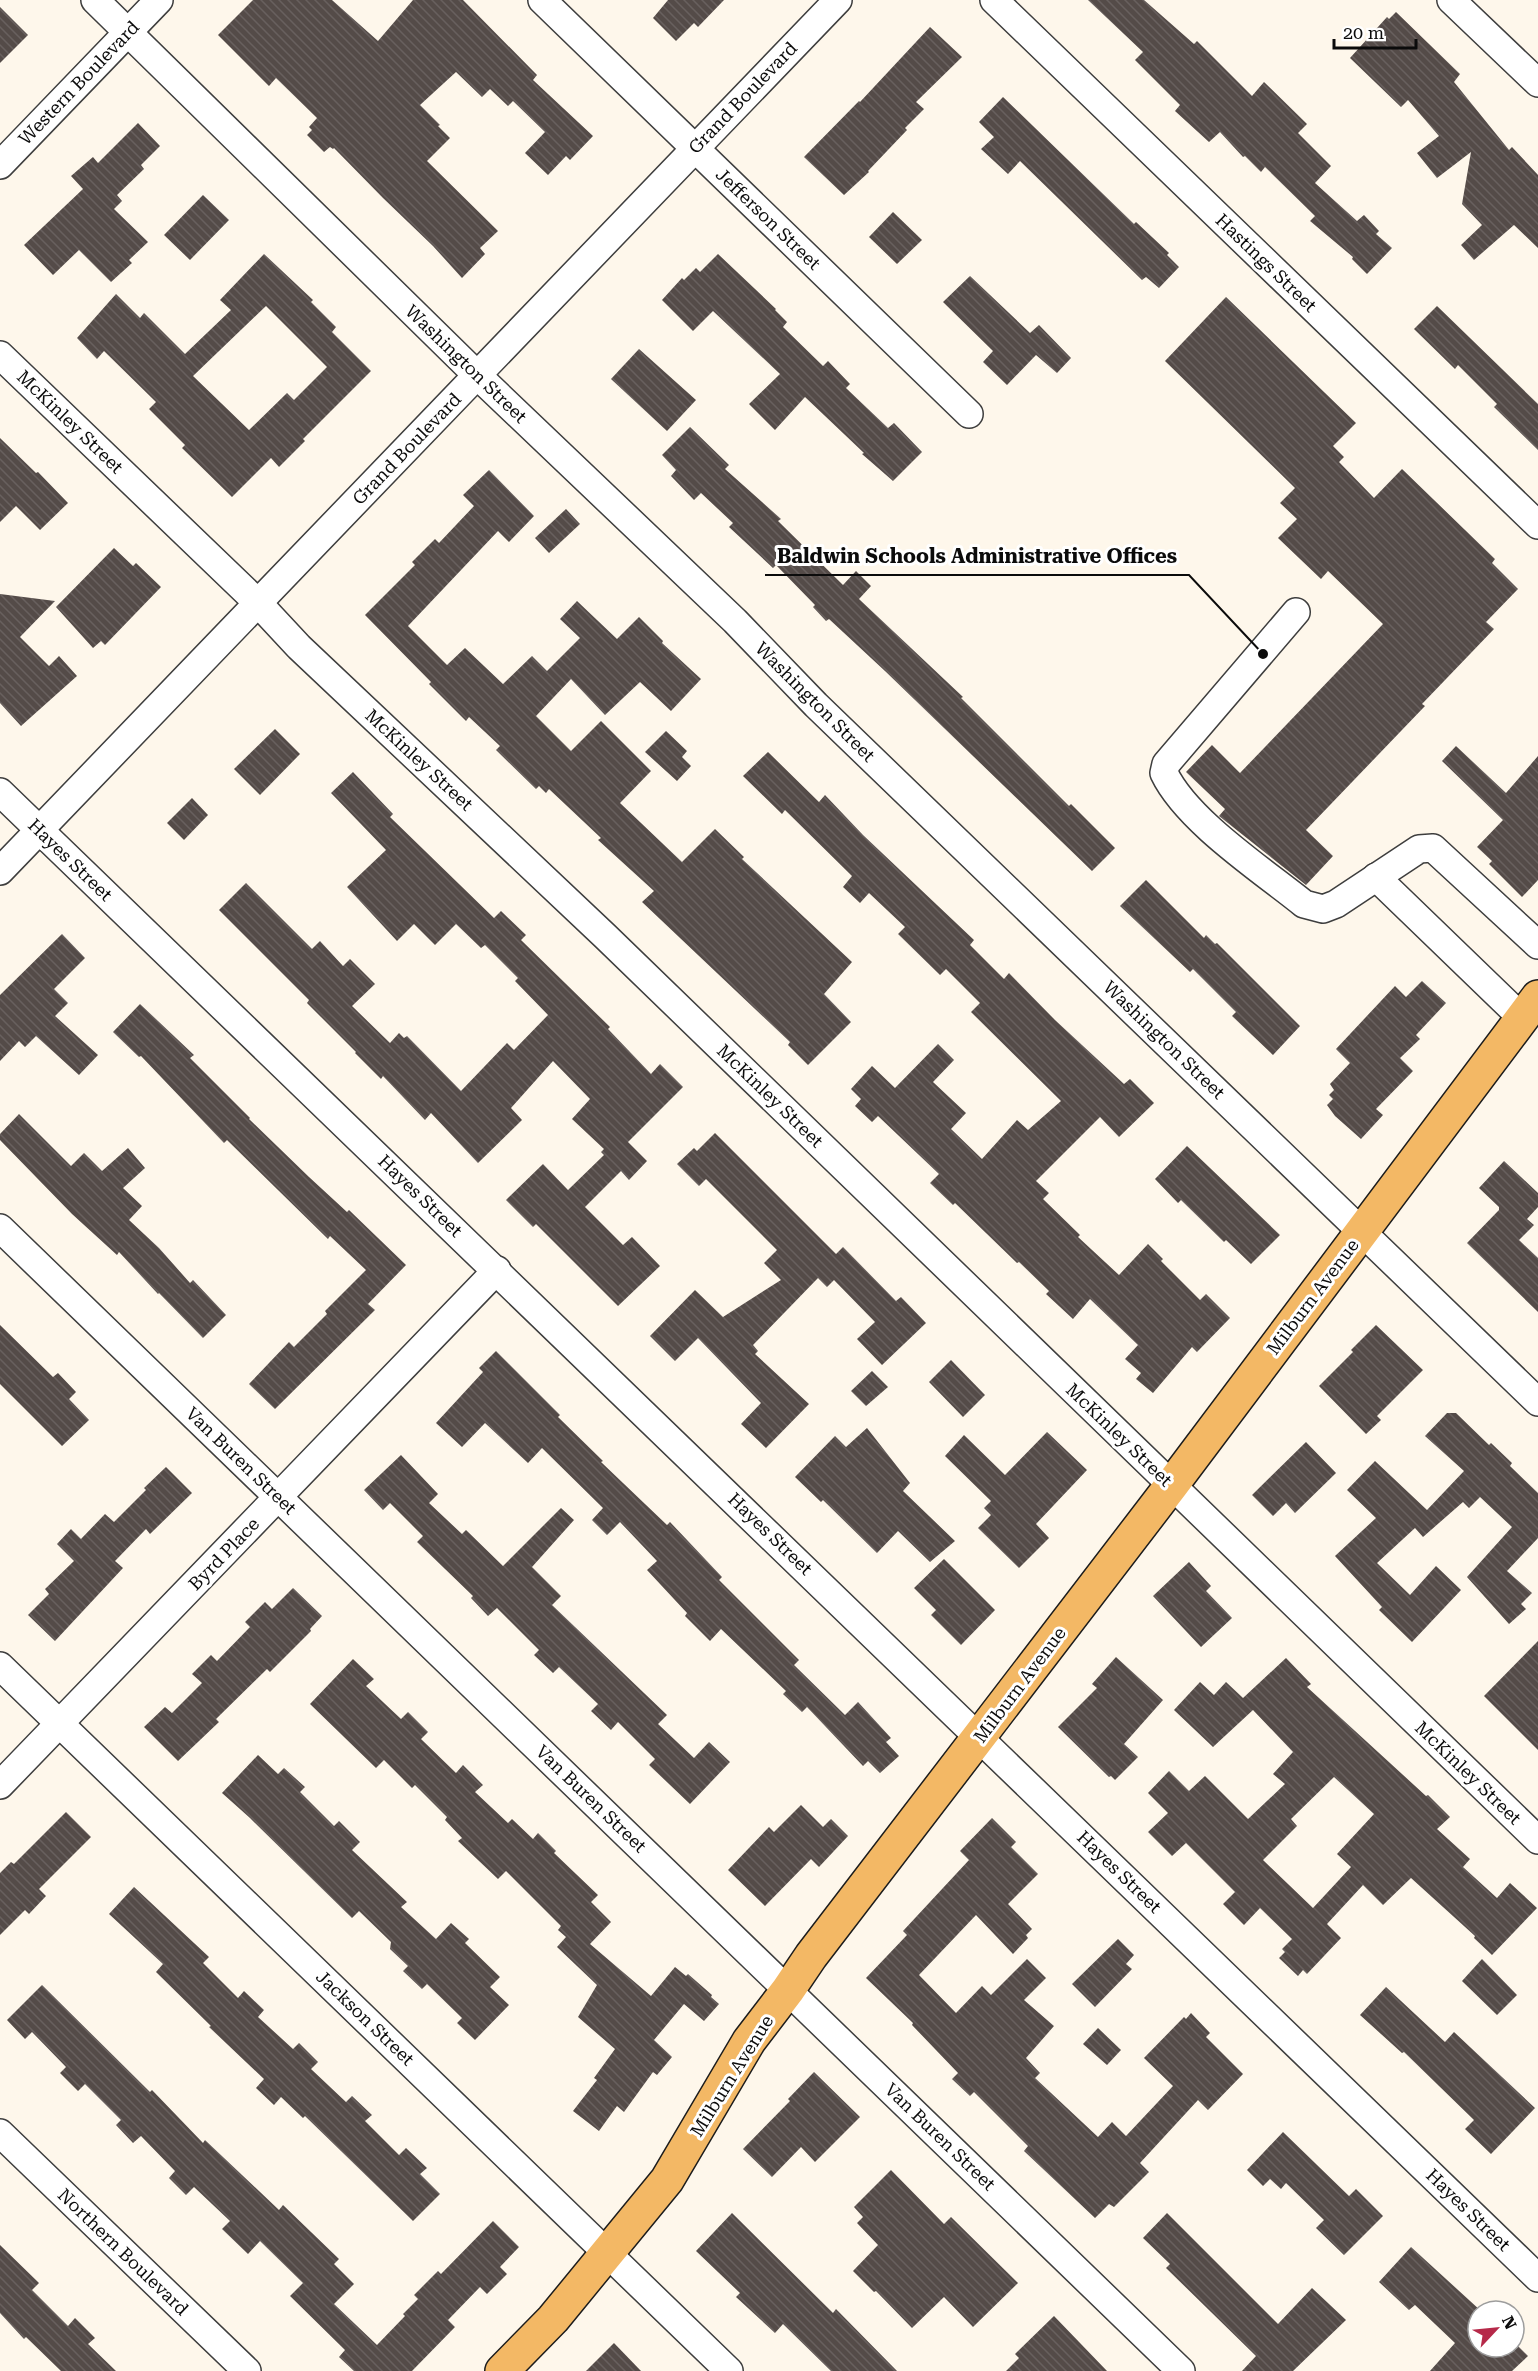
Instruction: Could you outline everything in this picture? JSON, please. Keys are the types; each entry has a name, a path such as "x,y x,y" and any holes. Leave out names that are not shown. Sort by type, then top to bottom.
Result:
{"main road":[{"name":"Milburn Avenue","path":"502,2371 553,2319 667,2180 749,2042 812,1956 1171,1486 1530,1008"}],"street":[{"name":"Washington Street","path":"95,0 478,376 735,621 816,705 1538,1402"},
{"name":"Western Boulevard","path":"0,165 159,0"},
{"name":"Jefferson Street","path":"542,0 969,414"},
{"name":"Grand Boulevard","path":"0,871 838,0"},
{"name":"Hastings Street","path":"994,0 1538,525"},
{"path":"1451,0 1538,83"},
{"name":"McKinley Street","path":"0,356 258,603 299,647 605,936 1538,1840"},
{"path":"1296,612 1166,764 1164,773 1170,787 1202,822 1304,904 1323,909 1336,904 1419,849 1433,848 1538,945"},
{"name":"Hayes Street","path":"0,792 1538,2278"},
{"path":"1376,877 1530,1008"},
{"name":"Van Buren Street","path":"0,1228 1181,2371"},
{"name":"Byrd Place","path":"0,1785 497,1270"},
{"name":"Jackson Street","path":"0,1666 729,2371"},
{"name":"Northern Boulevard","path":"0,2133 246,2371"}],"building":[{"path":"253,0 332,0 378,41 413,0 463,0 537,75 533,80 593,136 570,160 566,156 548,175 525,153 545,132 513,101 508,106 490,89 482,97 456,72 420,105 450,138 427,161 498,231 480,248 485,254 462,278 334,148 330,147 324,152 307,135 312,130 309,127 317,118 276,78 269,86 218,35"},
{"path":"668,0 724,0 698,27 694,23 676,41 653,18"},
{"path":"1088,0 1144,0 1194,44 1197,41 1252,96 1264,82 1307,124 1298,133 1331,166 1315,183 1357,221 1364,215 1379,231 1376,234 1392,248 1367,274 1352,259 1353,257 1310,221 1315,216 1265,167 1261,172 1245,156 1243,157 1220,132 1209,142 1175,111 1180,105 1135,60 1143,52"},
{"path":"0,7 28,35 0,63"},
{"path":"1396,12 1460,74 1454,82 1509,150 1512,147 1538,175 1538,248 1514,225 1474,260 1461,245 1482,225 1462,204 1471,152 1437,178 1417,153 1439,136 1408,100 1401,107 1350,58 1387,17 1389,19"},
{"path":"930,27 962,57 916,102 924,109 905,128 907,130 869,172 844,195 804,157 860,102"},
{"path":"1003,97 1134,224 1136,222 1169,253 1167,255 1179,267 1159,288 1146,277 1142,280 1020,161 1008,174 981,149 994,137 979,122"},
{"path":"138,123 160,146 141,165 144,169 117,195 122,201 114,209 148,242 129,260 132,263 111,282 79,250 53,275 24,245 83,189 71,176 93,157 98,163"},
{"path":"203,195 229,220 190,260 164,235"},
{"path":"893,212 922,240 897,264 869,237"},
{"path":"264,254 313,300 311,302 336,327 332,332 371,371 303,439 305,441 279,467 271,458 232,497 182,448 185,445 149,409 156,402 104,351 97,359 77,338 116,294 140,318 144,313 185,354 231,310 220,300","holes":["266,306 327,367 294,400 287,393 249,430 193,376"]},
{"path":"718,254 776,309 787,322 783,327 823,366 828,361 850,384 846,388 888,428 894,423 922,452 893,481 862,454 864,453 805,397 775,430 749,404 780,374 713,311 693,331 662,300 682,278 684,280 696,268 700,272"},
{"path":"970,276 1030,333 1039,325 1071,358 1057,373 1036,355 1007,385 983,362 993,351 943,302"},
{"path":"1226,297 1356,423 1333,446 1344,457 1339,462 1374,498 1402,469 1495,559 1492,563 1518,589 1486,622 1494,629 1422,704 1425,706 1306,830 1333,856 1306,885 1219,816 1225,809 1186,772 1212,745 1240,773 1383,624 1328,571 1321,579 1278,538 1297,519 1280,503 1295,488 1165,361"},
{"path":"1437,306 1538,404 1538,450 1494,407 1497,404 1458,365 1455,369 1414,329"},
{"path":"639,349 696,400 667,431 611,379"},
{"path":"690,427 729,465 725,469 781,519 778,521 843,585 856,571 871,586 859,599 963,697 961,698 1069,806 1071,804 1115,848 1092,871 885,671 829,619 826,621 813,607 815,605 776,565 773,568 729,527 733,523 701,493 694,500 671,476 676,470 662,455"},
{"path":"0,438 68,503 40,530 16,506 0,522"},
{"path":"489,470 534,516 509,542 498,531 408,626 447,665 465,648 503,684 532,656 547,671 580,638 560,619 577,601 617,639 639,617 663,641 662,643 701,679 671,711 640,682 605,715 571,679 536,716 571,751 601,721 651,771 620,803 682,862 715,829 744,857 742,859 852,962 824,994 851,1022 808,1065 788,1045 790,1042 642,902 654,891 598,840 601,838 549,789 546,793 539,786 536,789 496,750 500,746 469,717 466,721 365,615 415,565 412,562 435,539 439,543 474,506 463,495"},
{"path":"566,509 580,524 549,553 535,538"},
{"path":"114,548 133,566 136,563 161,587 105,645 101,641 93,648 56,607"},
{"path":"0,594 55,601 20,637 49,666 59,656 77,676 21,726 0,703"},
{"path":"275,729 300,754 260,795 234,769"},
{"path":"666,731 687,751 682,757 691,766 677,781 645,752"},
{"path":"1456,746 1506,793 1538,756 1538,880 1522,897 1489,864 1492,861 1477,847 1503,820 1442,761"},
{"path":"768,752 819,802 825,795 863,835 974,940 970,945 1004,979 1009,973 1055,1020 1124,1084 1130,1079 1154,1103 1119,1137 1100,1117 1036,1181 1049,1193 1043,1199 1080,1235 1078,1237 1119,1275 1148,1244 1163,1259 1161,1261 1200,1300 1206,1294 1230,1318 1197,1352 1192,1347 1153,1393 1136,1379 1141,1373 1125,1359 1138,1345 1090,1299 1073,1319 1046,1294 1049,1291 1019,1262 1017,1263 955,1203 953,1205 930,1183 939,1174 878,1116 872,1122 855,1106 861,1099 851,1089 872,1066 895,1088 938,1044 954,1060 933,1082 966,1113 951,1129 982,1159 1017,1120 1028,1130 1061,1101 971,1012 980,1003 946,969 940,975 898,934 905,927 869,893 860,903 843,887 852,876 785,810 782,814 743,776"},
{"path":"353,772 393,814 390,817 494,918 501,911 526,935 521,940 610,1027 608,1029 651,1074 660,1064 683,1087 628,1142 647,1161 629,1180 621,1171 585,1207 623,1245 632,1237 660,1266 618,1306 536,1224 533,1227 506,1200 543,1164 568,1190 604,1155 601,1152 604,1149 572,1119 590,1099 553,1061 511,1108 522,1120 478,1163 431,1113 425,1120 383,1076 381,1079 307,1003 309,1000 219,910 246,883 312,949 320,941 343,966 350,959 375,984 352,1006 390,1043 399,1033 404,1038 407,1036 461,1091 507,1043 514,1050 548,1015 515,981 518,978 485,945 481,948 456,924 435,945 414,924 397,941 347,887 386,850 331,793"},
{"path":"192,798 208,815 184,840 167,823"},
{"path":"1146,880 1204,938 1206,935 1215,944 1217,943 1300,1026 1273,1055 1232,1016 1236,1012 1193,969 1190,972 1120,906"},
{"path":"62,934 85,958 54,989 68,1003 55,1016 98,1055 79,1075 36,1036 25,1047 19,1041 0,1061 0,995"},
{"path":"1422,981 1446,1003 1416,1035 1420,1039 1400,1058 1413,1071 1376,1109 1383,1115 1361,1139 1335,1116 1327,1105 1333,1099 1329,1095 1334,1090 1330,1084 1350,1063 1336,1049 1395,986 1406,997"},
{"path":"140,1004 194,1055 190,1058 249,1119 406,1265 368,1304 375,1310 275,1409 249,1384 289,1342 294,1347 327,1314 325,1311 366,1270 330,1236 328,1239 227,1140 224,1143 141,1056 139,1057 113,1032"},
{"path":"19,1114 71,1166 84,1153 102,1171 128,1148 145,1168 123,1188 142,1206 129,1220 159,1248 190,1283 193,1280 226,1315 203,1338 119,1252 117,1255 72,1214 0,1140 0,1134"},
{"path":"715,1133 836,1254 843,1247 896,1301 901,1297 926,1323 882,1365 857,1339 875,1322 834,1280 827,1287 818,1278 753,1345 758,1351 755,1354 809,1404 766,1448 741,1424 761,1403 698,1338 675,1361 650,1336 695,1290 723,1317 781,1280 764,1263 777,1250 706,1179 699,1186 677,1164 694,1148 697,1151"},
{"path":"1187,1146 1280,1235 1251,1264 1226,1240 1224,1242 1181,1200 1178,1203 1155,1179"},
{"path":"1504,1161 1538,1193 1538,1207 1527,1219 1534,1225 1519,1240 1538,1258 1538,1312 1467,1243 1499,1210 1499,1207 1479,1188"},
{"path":"0,1325 53,1377 58,1373 76,1392 69,1399 89,1420 62,1446 0,1384"},
{"path":"1376,1325 1423,1370 1377,1416 1381,1420 1366,1434 1319,1386"},
{"path":"496,1351 560,1415 558,1417 603,1461 601,1462 667,1525 670,1522 722,1577 719,1580 799,1660 794,1665 845,1715 858,1702 891,1738 886,1742 899,1756 880,1773 868,1761 863,1766 807,1707 802,1712 783,1694 786,1691 721,1629 710,1641 685,1616 687,1613 647,1570 657,1561 620,1522 607,1535 592,1520 603,1508 542,1448 528,1463 485,1423 462,1447 436,1423 483,1372 479,1368"},
{"path":"951,1360 985,1395 963,1417 929,1382"},
{"path":"872,1371 888,1387 866,1406 851,1391"},
{"path":"1447,1413 1456,1413 1489,1445 1491,1443 1512,1463 1510,1466 1538,1493 1538,1538 1507,1571 1532,1593 1521,1604 1526,1609 1509,1624 1467,1577 1512,1527 1480,1497 1469,1508 1463,1502 1423,1537 1415,1528 1377,1563 1410,1595 1436,1566 1461,1590 1412,1642 1379,1610 1382,1607 1335,1556 1376,1518 1347,1490 1375,1461 1427,1510 1464,1471 1425,1436"},
{"path":"867,1428 910,1483 903,1491 955,1541 930,1562 898,1531 877,1553 823,1500 821,1502 795,1477 835,1436 846,1447"},
{"path":"1047,1432 1087,1470 1036,1524 1049,1538 1019,1568 978,1528 991,1515 984,1508 991,1501 945,1456 964,1435 1005,1475"},
{"path":"1306,1442 1336,1473 1295,1513 1286,1503 1273,1516 1252,1495"},
{"path":"401,1455 438,1494 429,1503 462,1534 466,1530 503,1566 561,1508 574,1520 532,1567 561,1596 552,1605 667,1715 658,1724 694,1758 709,1742 730,1762 690,1804 649,1765 655,1759 618,1722 611,1730 591,1711 598,1704 559,1667 553,1673 534,1655 539,1650 497,1608 488,1616 471,1598 473,1596 417,1542 423,1536 390,1503 383,1510 364,1490"},
{"path":"166,1467 192,1493 150,1534 146,1529 115,1561 123,1568 55,1641 28,1615 49,1594 45,1589 74,1561 57,1544 71,1529 81,1539 105,1514 114,1522"},
{"path":"944,1559 995,1610 961,1645 931,1615 936,1610 914,1588"},
{"path":"1189,1562 1211,1586 1206,1591 1232,1618 1201,1647 1153,1596"},
{"path":"293,1588 322,1616 310,1629 311,1631 270,1672 267,1669 216,1719 219,1722 178,1761 144,1727 165,1707 172,1713 202,1683 192,1674 211,1655 217,1661 250,1627 245,1622 265,1602 272,1609"},
{"path":"1538,1641 1538,1750 1484,1696"},
{"path":"1116,1657 1163,1700 1124,1744 1138,1757 1115,1780 1109,1777 1058,1727 1097,1688 1092,1684"},
{"path":"1286,1658 1311,1684 1307,1687 1450,1817 1437,1829 1470,1859 1463,1867 1497,1898 1510,1883 1537,1908 1492,1955 1474,1938 1475,1936 1411,1878 1383,1905 1363,1885 1327,1924 1341,1938 1307,1974 1303,1970 1298,1976 1279,1958 1285,1952 1282,1949 1292,1939 1260,1908 1244,1925 1223,1904 1235,1892 1186,1843 1172,1856 1148,1832 1168,1813 1148,1793 1169,1771 1189,1791 1205,1776 1248,1819 1285,1784 1273,1774 1293,1752 1253,1710 1213,1747 1174,1710 1200,1682 1214,1695 1226,1682 1243,1698","holes":["1334,1777 1374,1814 1337,1854 1351,1867 1313,1908 1263,1860 1297,1826 1291,1819"]},
{"path":"353,1659 374,1679 366,1686 401,1719 408,1712 428,1732 421,1739 456,1773 463,1765 483,1785 475,1792 508,1823 512,1819 533,1839 538,1833 556,1851 554,1853 598,1895 591,1902 611,1922 590,1944 651,1996 675,1967 686,1976 688,1974 719,2004 704,2021 684,2004 654,2040 672,2057 657,2075 653,2072 624,2112 617,2106 599,2131 573,2111 597,2080 594,2078 615,2049 578,2017 597,1985 557,1947 566,1937 558,1930 561,1926 506,1871 498,1879 458,1841 462,1838 445,1820 447,1817 415,1785 412,1788 384,1760 376,1768 310,1704"},
{"path":"258,1755 278,1774 284,1768 305,1787 300,1792 334,1826 339,1821 360,1842 352,1850 407,1902 401,1907 436,1939 451,1923 469,1939 465,1943 500,1977 490,1987 509,2005 475,2040 457,2023 462,2018 427,1984 422,1989 403,1971 408,1966 390,1949 391,1942 359,1911 352,1918 222,1793"},
{"path":"801,1805 823,1827 831,1819 848,1836 819,1867 811,1859 765,1906 728,1870 769,1827 774,1832"},
{"path":"66,1812 91,1837 39,1889 46,1896 29,1914 25,1910 0,1935 0,1873 11,1862 14,1864"},
{"path":"992,1818 1016,1842 1011,1847 1038,1874 1008,1904 1032,1929 1026,1935 1028,1938 1013,1954 976,1915 919,1975 956,2013 982,1986 991,1995 1027,1959 1046,1978 1024,2000 1054,2026 1026,2058 1040,2073 1035,2078 1098,2137 1112,2122 1126,2136 1173,2086 1144,2058 1184,2017 1186,2019 1191,2013 1210,2033 1206,2037 1243,2074 1208,2110 1198,2100 1140,2163 1149,2172 1114,2207 1109,2204 1095,2218 1024,2151 1028,2146 974,2092 970,2096 952,2079 958,2073 912,2025 913,2023 866,1978 907,1935 903,1931 969,1860 960,1851"},
{"path":"134,1887 209,1957 203,1963 238,1998 244,1991 264,2010 258,2017 293,2049 299,2043 318,2062 311,2069 346,2102 352,2096 372,2115 365,2121 399,2155 406,2148 427,2168 420,2174 440,2194 413,2221 305,2116 303,2118 281,2097 274,2105 256,2088 264,2079 156,1972 163,1964 109,1914"},
{"path":"1118,1939 1134,1955 1126,1964 1132,1969 1095,2007 1072,1984"},
{"path":"1482,1959 1517,1995 1497,2015 1462,1981"},
{"path":"42,1985 150,2092 152,2090 203,2143 205,2140 279,2210 283,2205 339,2259 334,2264 354,2284 334,2304 377,2345 418,2299 414,2295 438,2271 441,2274 493,2221 519,2247 500,2267 507,2274 487,2294 480,2287 448,2320 455,2327 412,2371 354,2371 339,2357 345,2350 290,2296 303,2283 260,2241 248,2254 222,2229 230,2221 194,2187 186,2195 169,2178 175,2171 141,2136 133,2143 116,2125 121,2120 85,2084 78,2091 60,2073 66,2067 32,2032 25,2039 7,2020"},
{"path":"1386,1987 1445,2042 1454,2032 1535,2108 1491,2154 1465,2129 1474,2120 1404,2052 1402,2053 1360,2015"},
{"path":"1098,2028 1121,2050 1107,2065 1083,2044"},
{"path":"814,2072 860,2117 815,2162 801,2147 772,2177 743,2149 790,2101 788,2099"},
{"path":"1283,2132 1349,2196 1356,2189 1383,2216 1344,2255 1316,2228 1324,2220 1286,2183 1281,2189 1270,2179 1263,2186 1247,2170"},
{"path":"891,2170 944,2224 951,2217 1018,2283 973,2327 944,2297 912,2328 853,2271 878,2245 857,2223 863,2217 854,2207"},
{"path":"732,2213 833,2313 836,2309 897,2371 831,2371 783,2324 775,2333 736,2297 740,2293 696,2251"},
{"path":"1167,2213 1278,2324 1312,2288 1346,2320 1293,2371 1242,2371 1256,2356 1166,2268 1170,2264 1143,2238"},
{"path":"0,2245 39,2283 32,2290 68,2326 75,2318 95,2338 88,2344 116,2371 61,2371 26,2337 24,2339 0,2313"},
{"path":"1411,2247 1468,2299 1466,2299 1466,2359 1525,2359 1512,2371 1430,2371 1455,2343 1415,2305 1409,2310 1379,2282"},
{"path":"1054,2316 1107,2371 1006,2371 1019,2358 1015,2354"},
{"path":"614,2343 641,2371 586,2371"}],"place":[{"name":"Baldwin Schools Administrative Offices","path":"1263,654"}]}
